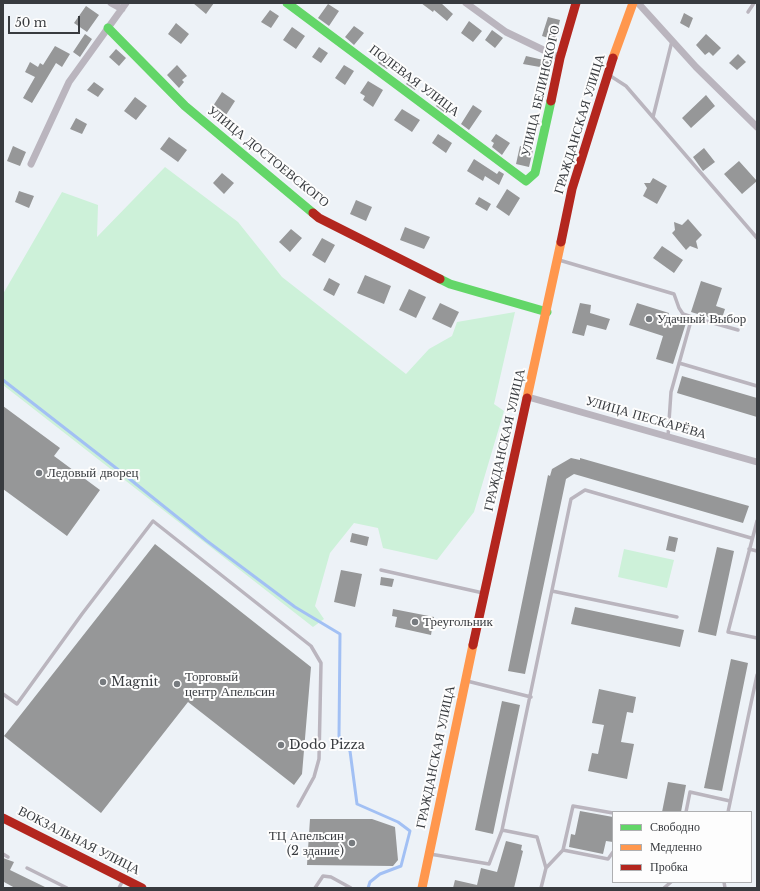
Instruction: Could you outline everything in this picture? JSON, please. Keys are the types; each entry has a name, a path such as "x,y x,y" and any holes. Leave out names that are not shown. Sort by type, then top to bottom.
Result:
{"main road":[{"name":"ПОЛЕВАЯ УЛИЦА","path":"287,3 526,181"},
{"name":"УЛИЦА БЕЛИНСКОГО","path":"526,181 535,173 560,58 576,3"},
{"name":"ГРАЖДАНСКАЯ УЛИЦА","path":"422,888 484,593 547,312 572,190 632,3"},
{"name":"УЛИЦА ДОСТОЕВСКОГО","path":"108,28 185,106 319,218 450,284 547,312"},
{"name":"ВОКЗАЛЬНАЯ УЛИЦА","path":"3,818 142,888"}],"street":[{"path":"31,164 69,82 124,6 111,3"},
{"path":"466,3 506,32 560,58"},
{"path":"638,3 757,127"},
{"name":"УЛИЦА ПЕСКАРЁВА","path":"528,397 757,462"}],"lane":[{"path":"748,12 754,3"},
{"path":"653,117 672,40"},
{"path":"608,74 626,86 757,238"},
{"path":"558,260 674,294 683,314 738,330"},
{"path":"668,436 671,392 692,317"},
{"path":"679,363 757,386"},
{"path":"429,853 489,864 502,830 531,697 571,498 585,490 751,538"},
{"path":"3,694 17,704 82,614 153,521 311,646 321,663 319,759 314,777 298,806"},
{"path":"757,521 748,549 728,632 757,638"},
{"path":"748,549 757,551"},
{"path":"381,570 484,593"},
{"path":"552,591 677,617"},
{"path":"728,811 757,676"},
{"path":"466,681 531,697"},
{"path":"686,811 690,792 730,801"},
{"path":"541,888 546,868 563,850 573,806 612,813"},
{"path":"502,830 537,837 546,868"},
{"path":"563,850 608,859 612,853"},
{"path":"3,854 8,857"},
{"path":"27,868 67,888"},
{"path":"315,888 322,876 331,877 351,888"},
{"path":"119,888 123,879"}],"green space":[{"path":"165,167 238,222 282,277 406,374 429,349 452,336 457,322 515,312 494,404 504,411 474,512 437,560 383,548 378,528 354,523 330,553 315,606 324,619 313,627 3,385 3,294 62,192 98,205 97,237"},
{"path":"624,549 674,560 667,588 618,577"}],"building":[{"path":"193,3 214,3 206,14"},
{"path":"421,3 441,3 453,14 447,21 434,10 433,12"},
{"path":"328,4 339,11 329,26 318,18"},
{"path":"86,6 99,15 87,32 74,23"},
{"path":"270,10 279,16 271,28 261,22"},
{"path":"684,13 693,18 689,28 680,23"},
{"path":"548,17 560,20 555,40 542,36"},
{"path":"469,21 482,31 473,42 461,33"},
{"path":"176,23 189,34 181,44 168,34"},
{"path":"354,26 364,33 354,45 345,37"},
{"path":"292,27 305,36 296,49 283,40"},
{"path":"492,30 503,38 495,48 485,40"},
{"path":"85,34 92,39 80,57 73,52"},
{"path":"706,34 721,48 713,56 709,52 705,55 696,45"},
{"path":"55,46 70,54 62,67 56,63 32,103 23,98 35,77 25,72 30,62 38,67 40,63 43,65"},
{"path":"319,47 328,53 321,63 312,57"},
{"path":"116,49 126,58 119,66 109,57"},
{"path":"386,52 395,59 387,69 378,63"},
{"path":"738,54 746,62 737,70 729,63"},
{"path":"526,56 552,62 551,69 523,64"},
{"path":"177,65 187,76 182,80 184,82 179,88 167,75"},
{"path":"344,65 354,71 345,85 335,78"},
{"path":"411,77 419,83 415,90 406,84"},
{"path":"368,81 383,90 373,107 363,100 365,96 360,93"},
{"path":"94,82 104,89 98,97 87,90"},
{"path":"222,92 235,101 226,115 213,106"},
{"path":"706,95 715,106 691,128 682,118"},
{"path":"444,96 451,102 444,112 436,106"},
{"path":"135,97 147,106 136,120 124,111"},
{"path":"473,105 482,111 469,130 461,124"},
{"path":"402,109 420,120 412,132 394,120"},
{"path":"76,118 87,124 82,134 70,129"},
{"path":"438,134 452,143 446,153 432,143"},
{"path":"496,134 510,143 502,155 492,147 494,143 491,141"},
{"path":"169,137 187,150 178,162 160,149"},
{"path":"13,146 26,152 20,166 7,161"},
{"path":"520,146 533,150 529,167 516,164"},
{"path":"704,148 715,162 703,171 693,157"},
{"path":"474,159 497,174 499,171 504,174 499,185 485,176 483,181 467,171"},
{"path":"739,161 757,181 742,194 724,174"},
{"path":"222,173 234,183 224,194 213,183"},
{"path":"653,178 667,186 657,204 643,196 647,188 644,183 650,183"},
{"path":"507,189 520,198 509,216 496,207"},
{"path":"19,191 34,196 29,208 15,202"},
{"path":"479,197 491,204 487,211 475,204"},
{"path":"356,200 372,207 366,221 350,214"},
{"path":"688,219 702,235 696,241 698,249 690,246 686,250 672,233 675,230 674,222 682,225"},
{"path":"405,227 430,237 424,249 400,240"},
{"path":"291,229 302,238 290,252 279,242"},
{"path":"322,238 335,245 325,263 312,255"},
{"path":"662,246 683,260 674,273 653,258"},
{"path":"365,275 391,286 384,304 357,293"},
{"path":"329,278 340,284 334,296 323,290"},
{"path":"701,281 722,288 716,306 725,309 721,321 691,312"},
{"path":"409,289 426,297 416,318 399,310"},
{"path":"440,303 459,312 451,328 432,319"},
{"path":"580,303 591,305 590,313 610,319 606,330 587,325 584,336 572,333"},
{"path":"637,303 669,313 667,317 686,323 673,364 656,359 663,336 629,325"},
{"path":"682,376 757,398 757,417 677,393"},
{"name":"Ледовый дворец","path":"3,406 60,448 54,456 100,490 67,536 3,489"},
{"path":"571,458 580,460 580,458 749,506 743,523 574,474 566,479 525,674 508,671 548,475 550,476 552,469"},
{"path":"352,533 369,537 367,546 350,542"},
{"path":"669,536 678,538 675,552 666,550"},
{"name":"Торговый центр Апельсин","path":"155,544 311,667 302,774 294,785 188,702 101,813 4,736"},
{"path":"717,547 734,551 716,636 698,632"},
{"path":"341,570 362,574 355,607 334,602"},
{"path":"381,577 394,579 392,587 380,585"},
{"path":"575,607 684,630 680,647 571,624"},
{"name":"Треугольник","path":"393,609 434,617 431,635 395,627 397,617 392,616"},
{"path":"731,659 748,663 722,791 704,788"},
{"path":"599,689 636,697 633,713 627,712 621,742 634,744 627,779 588,771 592,753 598,754 604,725 592,723"},
{"path":"502,701 520,705 493,834 475,830"},
{"path":"668,782 686,785 681,811 662,811"},
{"path":"580,811 612,817 612,842 606,841 603,854 569,847 571,834 575,835"},
{"name":"ТЦ Апельсин (2 здание)","path":"310,819 372,819 395,827 398,860 393,866 307,865"},
{"path":"506,841 522,845 521,850 523,851 514,888 453,888 455,880 477,885 481,868 497,872"},
{"path":"3,858 14,862 10,870 47,888 15,888 4,882 3,884"}],"waterway":[{"path":"3,380 207,541 295,607 340,634 339,736 350,751 357,804 398,822 410,831 401,866 380,874 370,882 368,888"}],"traffic: fast":[{"path":"287,3 526,181 535,173 551,101"},
{"path":"108,28 185,106 313,213"},
{"path":"440,279 450,284 547,312"}],"traffic: slow":[{"path":"613,58 633,3"},
{"path":"527,398 561,242"},
{"path":"422,888 473,645"}],"traffic: jam":[{"path":"551,101 560,58 576,3"},
{"path":"561,242 572,189 613,58"},
{"path":"313,213 319,218 440,279"},
{"path":"473,645 527,398"},
{"path":"3,818 142,888"}],"place":[{"name":"Удачный Выбор","path":"649,319"},
{"name":"Ледовый дворец","path":"39,473"},
{"name":"Треугольник","path":"415,622"},
{"name":"Magnit","path":"103,682"},
{"name":"Торговый центр Апельсин","path":"177,684"},
{"name":"Dodo Pizza","path":"281,745"},
{"name":"ТЦ Апельсин (2 здание)","path":"352,843"}]}
